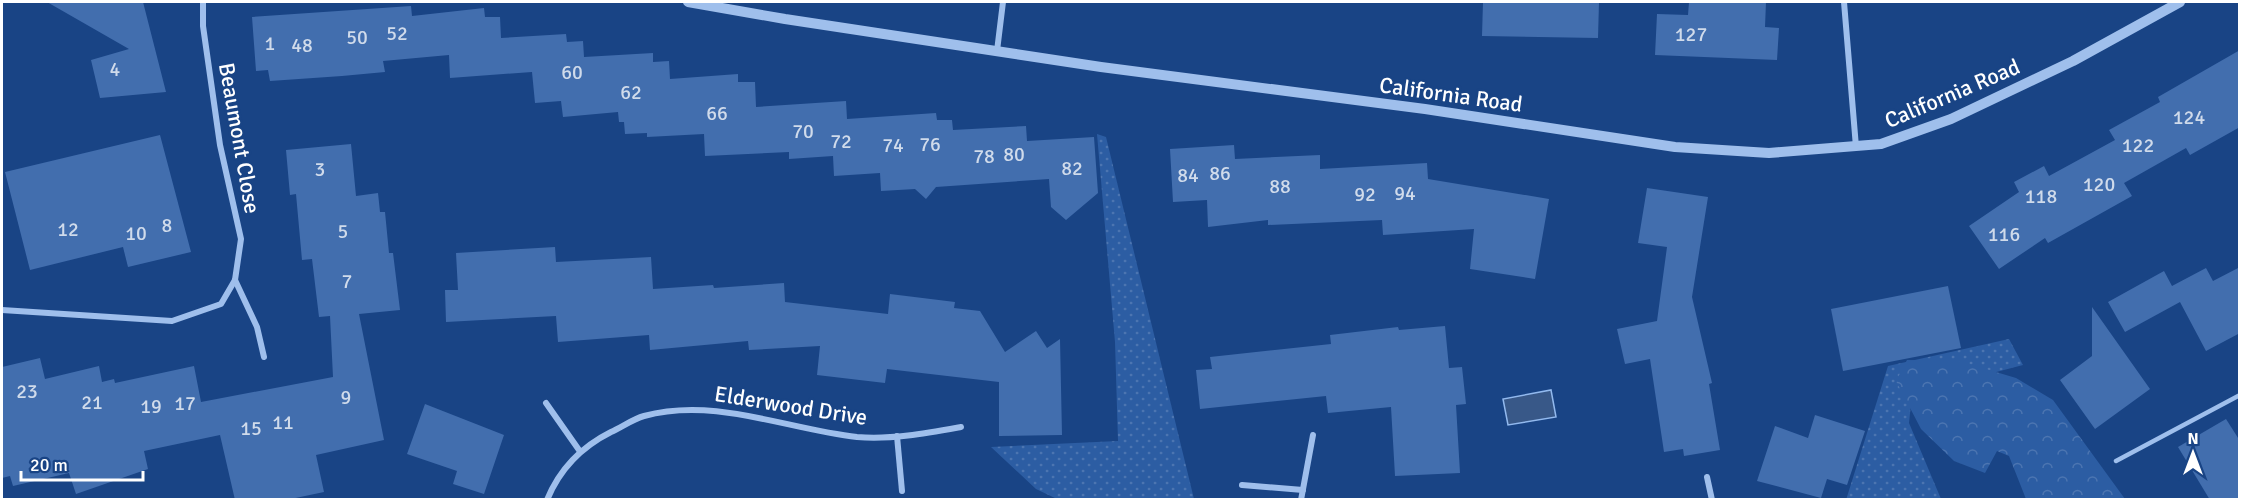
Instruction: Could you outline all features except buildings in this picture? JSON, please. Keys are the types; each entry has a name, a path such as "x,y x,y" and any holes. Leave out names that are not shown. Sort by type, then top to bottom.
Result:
{"street":[{"name":"Beaumont Close","path":"2,310 172,321 221,304 235,280 241,239 220,145 203,26 203,2"},
{"name":"California Road","path":"688,2 997,51 1675,147 1769,153 1881,144 1951,119 2073,61 2180,2"},
{"path":"997,51 1003,2"},
{"path":"1844,2 1856,147"},
{"path":"235,280 257,327 264,357"},
{"path":"546,403 579,450"},
{"name":"Elderwood Drive","path":"547,500 561,473 579,450 643,417 682,410 711,409 858,437 897,436 961,427"},
{"path":"1301,500 1312,435"},
{"name":"Elderwood Drive","path":"897,436 902,491"},
{"path":"1707,477 1712,500"},
{"path":"1242,485 1303,490"}],"lane":[{"path":"2116,461 2240,395"}],"green space":[{"path":"1097,134 1106,137 1194,499 1057,499 1036,489 991,447 1118,441 1115,342"},
{"path":"2009,339 2023,365 1912,394 1909,423 1941,499 1846,500 1888,366"},
{"path":"1907,360 1959,361 2016,378 2053,400 2125,499 2026,499 2009,456 1997,451 1985,473 1954,461 1921,429 1896,381"}],"shaded area":[{"path":"1551,390 1556,417 1508,425 1503,399"}]}
